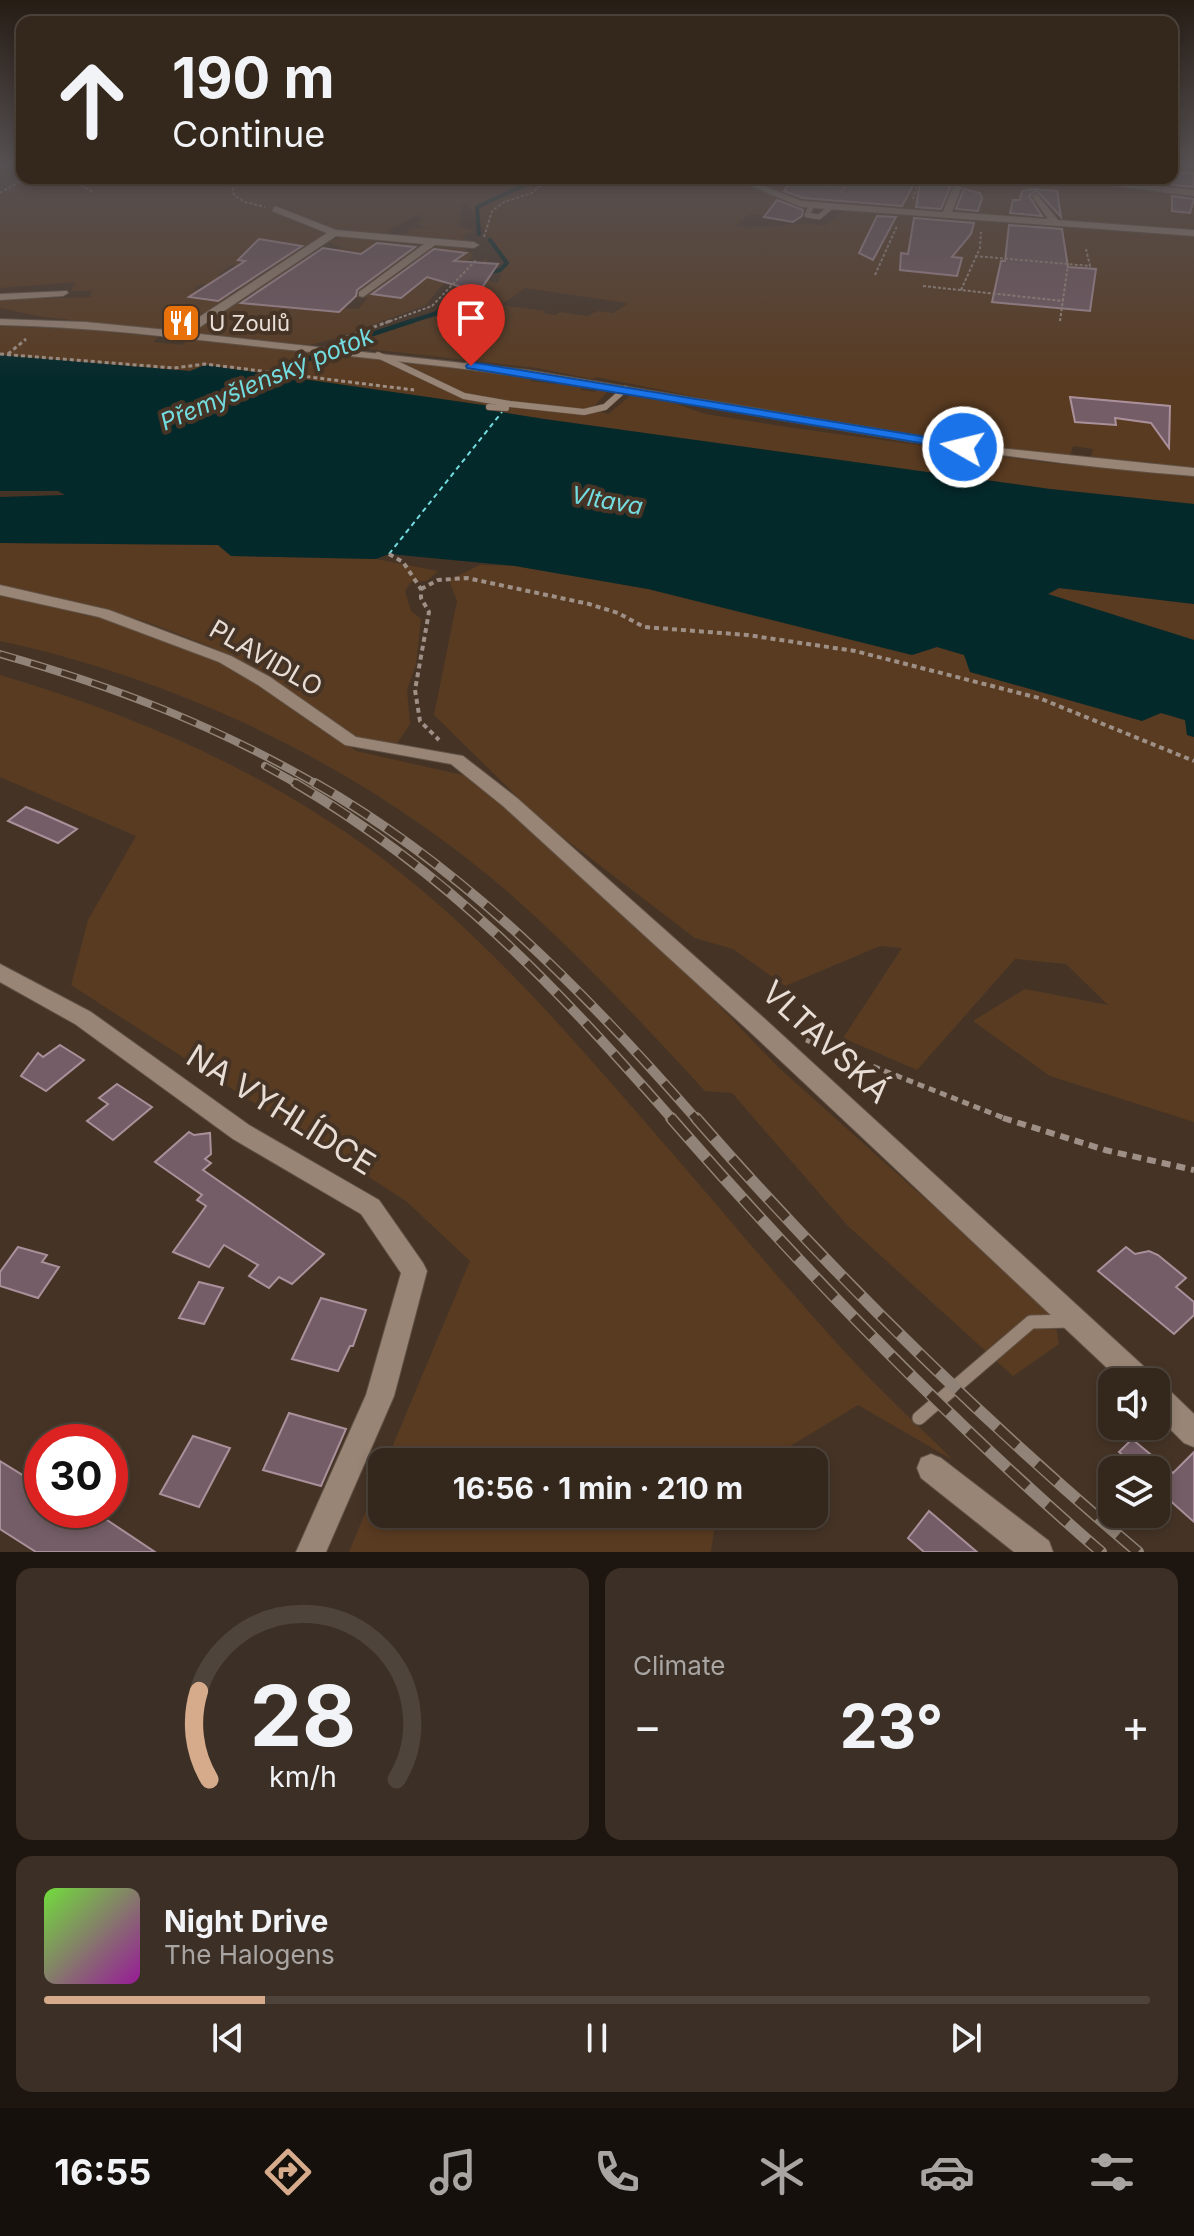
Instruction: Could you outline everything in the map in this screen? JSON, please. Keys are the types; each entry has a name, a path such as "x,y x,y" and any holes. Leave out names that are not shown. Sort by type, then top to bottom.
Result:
{"street":[{"path":"180,335 326,238"},
{"path":"402,238 474,245"},
{"path":"363,294 434,241"},
{"path":"0,297 63,293"},
{"path":"0,310 48,322"},
{"path":"0,322 48,322 521,372 877,435 1130,469 1194,472"},
{"name":"PLAVIDLO","path":"0,590 104,613 225,659 264,681 351,741 457,760"},
{"name":"VLTAVSKÁ","path":"457,760 546,834 1127,1368"},
{"name":"NA VYHLÍDCE","path":"0,972 83,1018 241,1132 370,1207 414,1271 380,1396 311,1552"},
{"path":"1170,1410 1194,1433"},
{"path":"931,1468 1038,1552"}],"lane":[{"path":"377,355 464,396 506,408"},
{"path":"489,407 584,412 605,407 625,389"},
{"path":"919,1418 1031,1322 1077,1320"}],"path":[{"path":"875,275 893,238"},
{"path":"961,290 980,248 981,238"},
{"path":"315,349 432,306 481,255 480,249 474,245"},
{"path":"975,256 1090,266 1086,249"},
{"path":"1060,321 1068,264"},
{"path":"923,286 1063,301"},
{"path":"0,354 174,368 205,364 464,396"},
{"path":"389,554 403,562 421,589 421,598 429,612 415,690 420,721 457,760"},
{"path":"421,589 438,580 467,578 589,604 618,613 644,627 747,635 855,651 1039,698 1194,761"},
{"path":"798,1037 838,1049 959,1102 1131,1160 1194,1170"}],"shaded area":[{"path":"0,238 320,238 274,269 231,265 218,275 257,280 243,289 202,284 193,289 200,290 191,298 215,301 224,294 234,295 179,331 42,317 0,308 0,300 18,297 90,297 92,291 71,291 75,282 0,288"},
{"path":"361,238 462,247 474,255 426,305 337,338 310,345 190,334 235,302 251,296 245,303 279,308 284,304 358,309 368,298 252,291 298,260 329,259 304,256 309,253 329,255 342,247 325,242"},
{"path":"491,238 1194,238 1194,469 1147,462 1090,461 1093,449 1073,446 1069,459 865,430 596,377 344,346 387,329 440,316 486,257 490,282 498,283 506,260","holes":["525,288 627,303 613,313 598,311 587,316 561,312 555,315 501,305"]},
{"path":"0,326 93,330 158,337 153,342 182,345 188,340 442,364 534,376 530,381 582,387 580,390 595,392 599,388 609,390 594,406 608,414 634,393 657,397 705,414 794,428 1049,463 1194,476 1194,504 1050,489 544,419 488,410 489,406 205,365 190,371 0,355"},
{"path":"0,543 218,545 231,556 376,559 438,571 427,581 411,582 405,591 411,611 421,619 416,664 407,690 410,724 396,745 354,737 283,686 212,647 144,621 0,585"},
{"path":"480,565 515,566 648,589 912,655 937,647 1185,720 1187,735 1194,737 1194,1122 1050,1076 973,1021 1025,989 1108,1005 1066,964 1015,959 917,1070 843,1038 902,948 880,946 785,986 733,949 695,938 543,822 434,715 457,601 449,580"},
{"path":"1059,588 1194,604 1194,640 1048,594"},
{"path":"0,593 94,615 194,649 240,672 356,751 467,776 656,940 778,1067 1054,1314 1059,1344 1013,1376 847,1225 732,1093 705,1091 542,922 461,854 402,812 340,773 208,707 140,680 70,658 0,641"},
{"path":"0,675 99,708 242,770 332,823 375,853 456,920 531,995 603,1073 835,1341 953,1460 858,1405 787,1448 392,1448 470,1261 406,1201 71,985 88,920 136,836 0,777"},
{"path":"368,1506 368,1528 714,1528 711,1552 349,1552"}],"water":[{"name":"Vltava","path":"0,355 190,371 205,365 490,406 488,410 544,419 1050,489 1194,504 1194,604 1059,588 1048,594 1194,640 1194,737 1187,735 1185,720 1161,713 1142,721 970,672 964,655 937,647 912,655 648,589 515,566 389,554 376,559 231,556 218,545 0,543 0,497 65,495 58,491 0,491"}],"building":[{"path":"866,238 885,238 873,260 859,253"},
{"path":"911,238 967,238 952,257 962,258 957,276 900,270 901,253 908,254"},
{"path":"1008,238 1063,238 1068,267 1096,269 1090,311 992,302 1001,261 1005,261"},
{"path":"259,239 302,246 218,301 189,297 245,261 238,260"},
{"path":"377,243 415,247 357,290 356,296 339,312 241,303 323,248 361,254"},
{"path":"434,249 466,253 454,261 498,264 479,292 427,277 401,298 372,294"},
{"path":"1070,397 1170,406 1169,448 1151,423 1115,418 1116,425 1075,422"},
{"path":"26,807 77,829 58,843 8,821"},
{"path":"60,1045 84,1060 46,1091 21,1076 38,1053 43,1057"},
{"path":"117,1084 152,1107 113,1140 87,1121 108,1104 99,1098"},
{"path":"189,1132 194,1135 210,1133 211,1154 205,1159 211,1163 203,1170 324,1254 292,1284 279,1277 269,1288 249,1276 258,1265 224,1245 209,1267 173,1252 206,1206 197,1200 202,1195 155,1162"},
{"path":"18,1247 47,1255 42,1262 59,1267 38,1298 0,1286 0,1272"},
{"path":"1126,1247 1135,1254 1149,1251 1158,1255 1186,1278 1176,1287 1194,1302 1194,1315 1174,1334 1098,1271"},
{"path":"199,1282 223,1288 204,1324 179,1318"},
{"path":"321,1298 366,1310 353,1346 350,1346 338,1371 292,1359"},
{"path":"289,1413 346,1429 321,1486 263,1470"},
{"path":"193,1436 230,1448 199,1507 160,1494"},
{"path":"1133,1440 1152,1456 1124,1456 1119,1452"},
{"path":"1194,1452 1194,1522 1170,1501 1170,1471 1173,1473"},
{"path":"0,1461 24,1476 24,1528 119,1528 155,1552 36,1552 0,1529"},
{"path":"929,1511 977,1552 924,1552 908,1538"}],"waterway":[{"name":"Přemyšlenský potok","path":"484,274 500,270 507,263 490,240"},
{"name":"Přemyšlenský potok","path":"406,323 437,313 466,280"},
{"name":"Přemyšlenský potok","path":"266,379 333,347 412,321"}],"ferry route":[{"path":"389,554 502,412"}],"railway":[{"path":"0,654 164,709 241,744 318,785"},
{"path":"265,766 299,785"},
{"path":"295,783 403,856 498,936 586,1024 673,1120"},
{"path":"315,783 422,854 520,935 611,1025 697,1120"},
{"path":"671,1118 773,1232 878,1342 987,1449 1101,1552"},
{"path":"696,1118 854,1289 1021,1450 1138,1552"}],"place":[{"name":"U Zoulů","path":"181,323"}],"route":[{"path":"471,366 963,447"}]}
